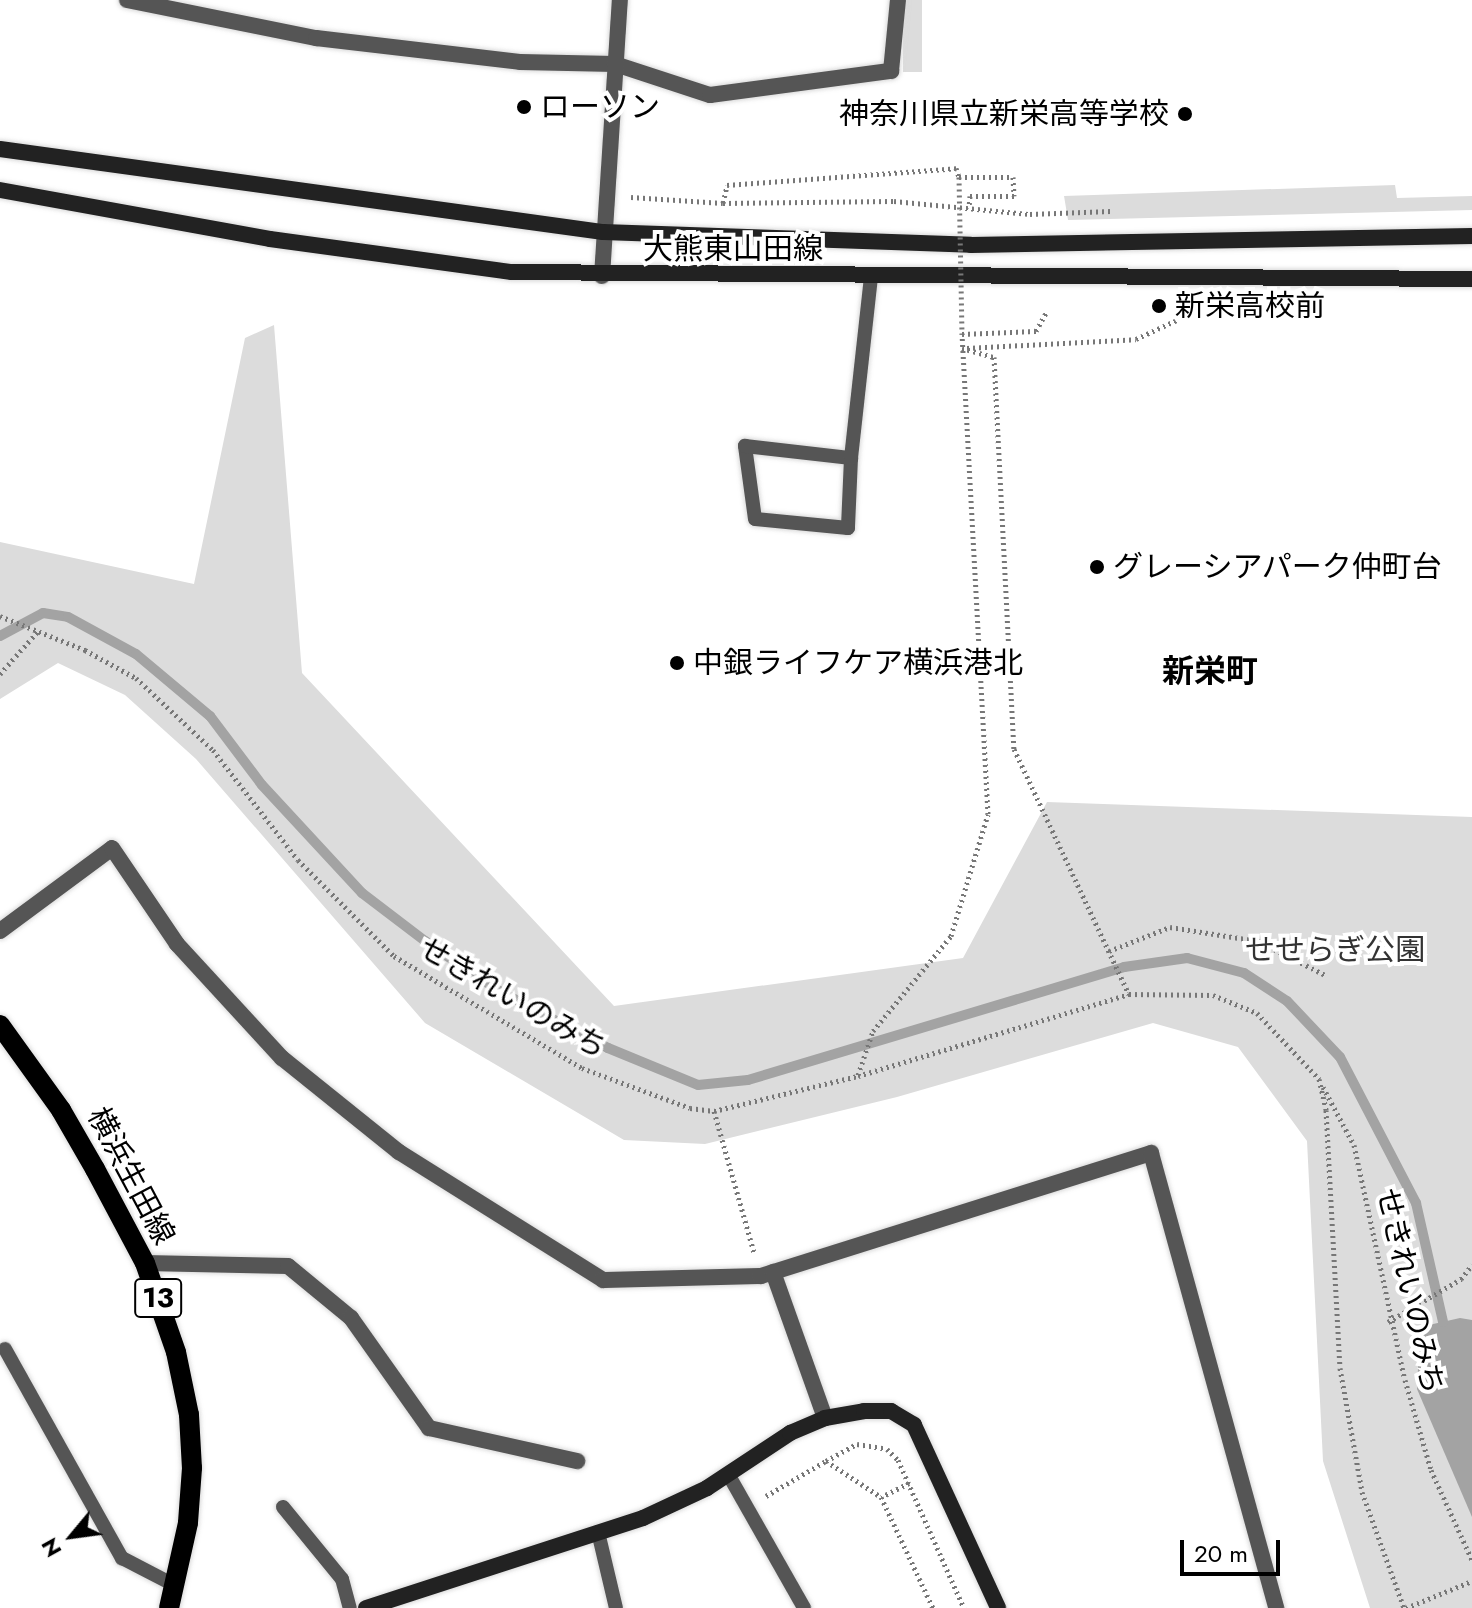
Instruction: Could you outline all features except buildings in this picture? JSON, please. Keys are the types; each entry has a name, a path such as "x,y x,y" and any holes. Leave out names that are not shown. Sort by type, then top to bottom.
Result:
{"main road":[{"name":"横浜生田線","path":"0,1025 61,1110 145,1263 176,1352 189,1415 189,1509 169,1608"}],"street":[{"path":"127,0 316,38 520,62 615,64 710,95 891,71 898,0"},
{"path":"602,276 620,0"},
{"name":"大熊東山田線","path":"0,149 603,232 971,245 1472,236"},
{"name":"大熊東山田線","path":"0,190 270,239 512,272 602,276 871,278 1472,279"},
{"path":"0,931 112,848 177,944 282,1058 399,1152 603,1280 767,1274 1151,1153 1276,1608"},
{"path":"145,1263 288,1266 351,1318 429,1428 577,1461"},
{"path":"767,1274 825,1418"},
{"path":"369,1608 643,1518 728,1474 790,1433 825,1418 891,1411 914,1425 998,1608"}],"lane":[{"path":"851,458 745,446 755,519 848,528 851,458 871,278"},
{"path":"5,1349 122,1558 174,1585"},
{"path":"728,1474 804,1608"},
{"path":"283,1507 342,1579 350,1608"},
{"path":"598,1532 616,1608"}],"path":[{"path":"723,203 727,185 956,168 959,177 962,348 988,814 951,936 873,1031 858,1076"},
{"path":"959,177 1013,177 1014,196 970,196 969,208"},
{"path":"606,195 723,203 894,201 1030,214 1111,211"},
{"path":"962,334 1036,331 1047,311"},
{"path":"962,348 1136,339 1179,319"},
{"path":"962,348 994,357 1014,749 1129,994"},
{"name":"せきれいのみち","path":"1,616 136,678 213,750 298,860 394,956 582,1068 690,1108 714,1111 858,1076 1129,994 1213,995 1257,1013 1319,1079 1354,1145 1388,1322 1431,1470 1472,1560"},
{"path":"0,674 38,631"},
{"path":"1109,951 1170,927 1258,941 1327,976"},
{"path":"1319,1079 1326,1110 1340,1368 1362,1492 1405,1608 1472,1581"},
{"path":"714,1111 767,1274"},
{"path":"1388,1322 1461,1279 1472,1265"},
{"path":"773,1508 766,1496 857,1444 887,1449 909,1483 964,1608"},
{"path":"826,1461 881,1497 933,1608"},
{"path":"881,1497 909,1483"}],"green space":[{"path":"903,0 922,0 922,72 903,72"},
{"path":"1395,185 1397,198 1472,196 1472,210 1068,220 1064,196"},
{"name":"せせらぎ公園","path":"274,325 302,673 614,1006 963,958 1047,802 1472,817 1472,1608 1370,1608 1323,1461 1307,1141 1238,1047 1153,1023 897,1097 705,1144 624,1140 425,1023 196,759 125,695 58,663 0,699 0,542 194,584 245,338"}],"shaded area":[{"path":"1460,1318 1472,1320 1472,1517 1417,1389 1420,1327"}],"waterway":[{"path":"0,636 43,613 68,617 136,654 210,716 262,785 362,893 499,991 608,1048 698,1085 748,1080 1124,967 1187,958 1244,973 1287,1001 1340,1057 1416,1203 1443,1322"}],"place":[{"name":"ローソン","path":"524,107"},
{"name":"神奈川県立新栄高等学校","path":"1185,114"},
{"name":"新栄高校前","path":"1159,306"},
{"name":"グレーシアパーク仲町台","path":"1097,567"},
{"name":"中銀ライフケア横浜港北","path":"677,663"}],"district":[{"name":"新栄町","path":"1210,671"}]}
